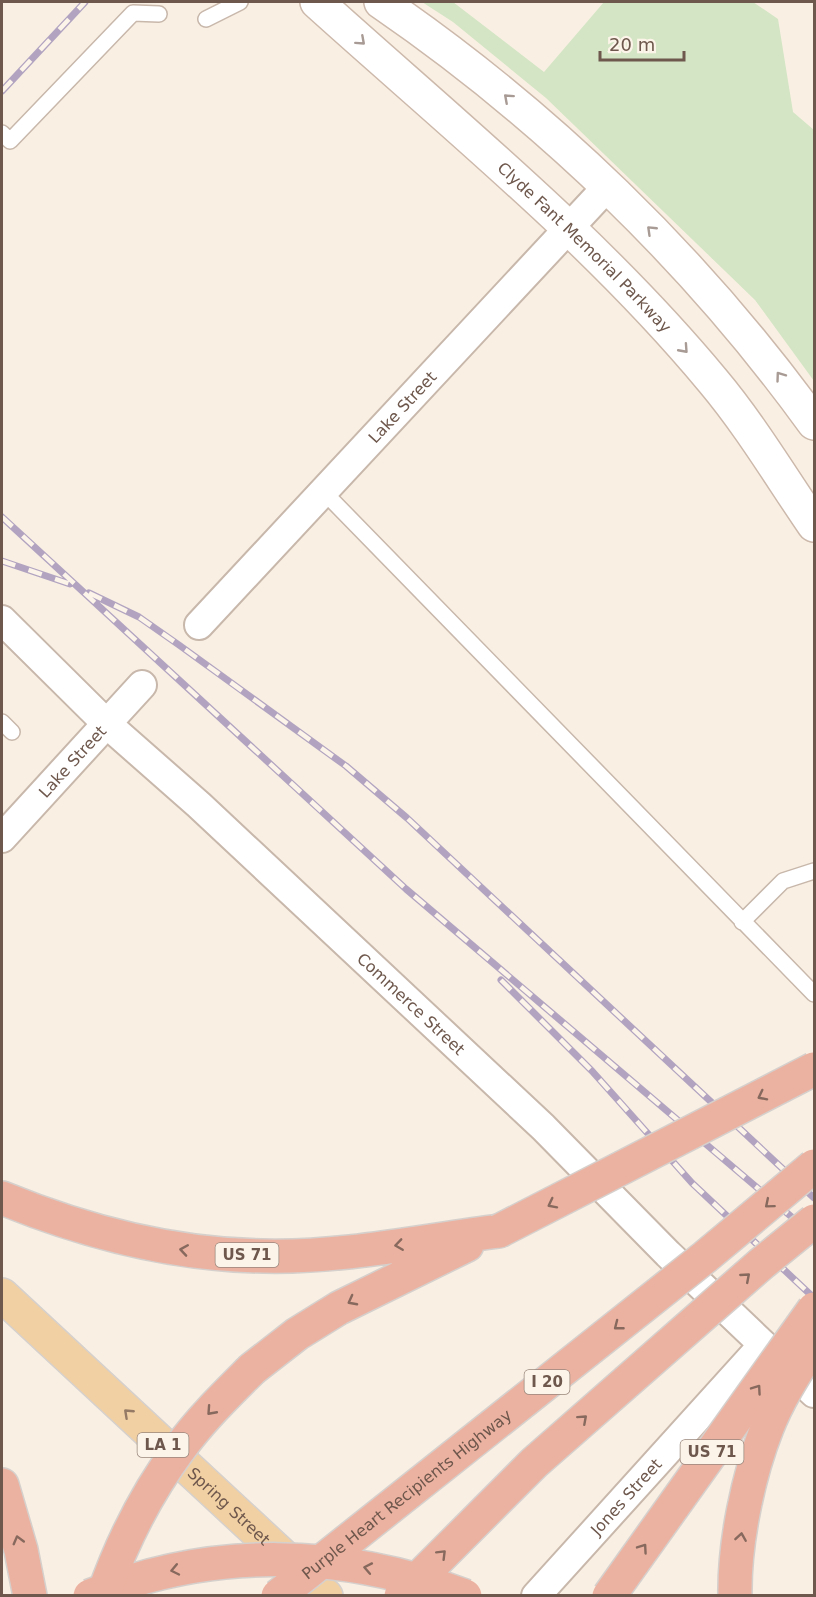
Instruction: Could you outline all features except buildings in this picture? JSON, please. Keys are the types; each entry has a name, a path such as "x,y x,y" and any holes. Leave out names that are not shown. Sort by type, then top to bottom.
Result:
{"highway":[{"name":"US 71","path":"2,1198 48,1217 118,1238 190,1251 263,1257 333,1254 499,1231 814,1069"},
{"name":"Purple Heart Recipients Highway","path":"278,1596 705,1257 814,1166"},
{"path":"401,1596 534,1463 761,1264 814,1221"},
{"path":"103,1596 128,1537 180,1448 215,1406 252,1369 297,1334 339,1308 499,1231"},
{"name":"US 71","path":"609,1596 814,1309"},
{"path":"735,1596 741,1532 764,1437 798,1368 814,1342"},
{"path":"2,1485 21,1550 30,1596"},
{"path":"90,1596 157,1574 204,1563 259,1558 311,1559 364,1567 413,1578 465,1596"}],"main road":[{"name":"Clyde Fant Memorial Parkway","path":"317,2 568,229 638,298 714,382 814,525"},
{"path":"381,2 497,88 607,187 705,286 773,366 814,423"},
{"name":"Spring Street","path":"2,1295 326,1596"}],"street":[{"name":"Lake Street","path":"199,625 607,187"},
{"name":"Commerce Street","path":"2,620 107,724 208,813 543,1127 668,1254 814,1393"},
{"name":"Lake Street","path":"2,838 142,685"},
{"name":"Jones Street","path":"536,1596 763,1345"}],"lane":[{"path":"207,19 240,2"},
{"path":"2,133 10,141 136,7 159,14"},
{"path":"323,492 814,994"},
{"path":"742,922 783,881 814,871"}],"green space":[{"path":"422,2 453,2 544,72 604,2 753,2 778,19 793,112 814,130 814,381 755,300 546,98 453,22"}],"railway":[{"path":"2,91 85,2"},
{"path":"2,517 406,889 814,1236"},
{"path":"2,561 70,584"},
{"path":"89,593 139,617 346,766 407,818 814,1198"},
{"path":"501,980 592,1071 692,1183 814,1298"}]}
